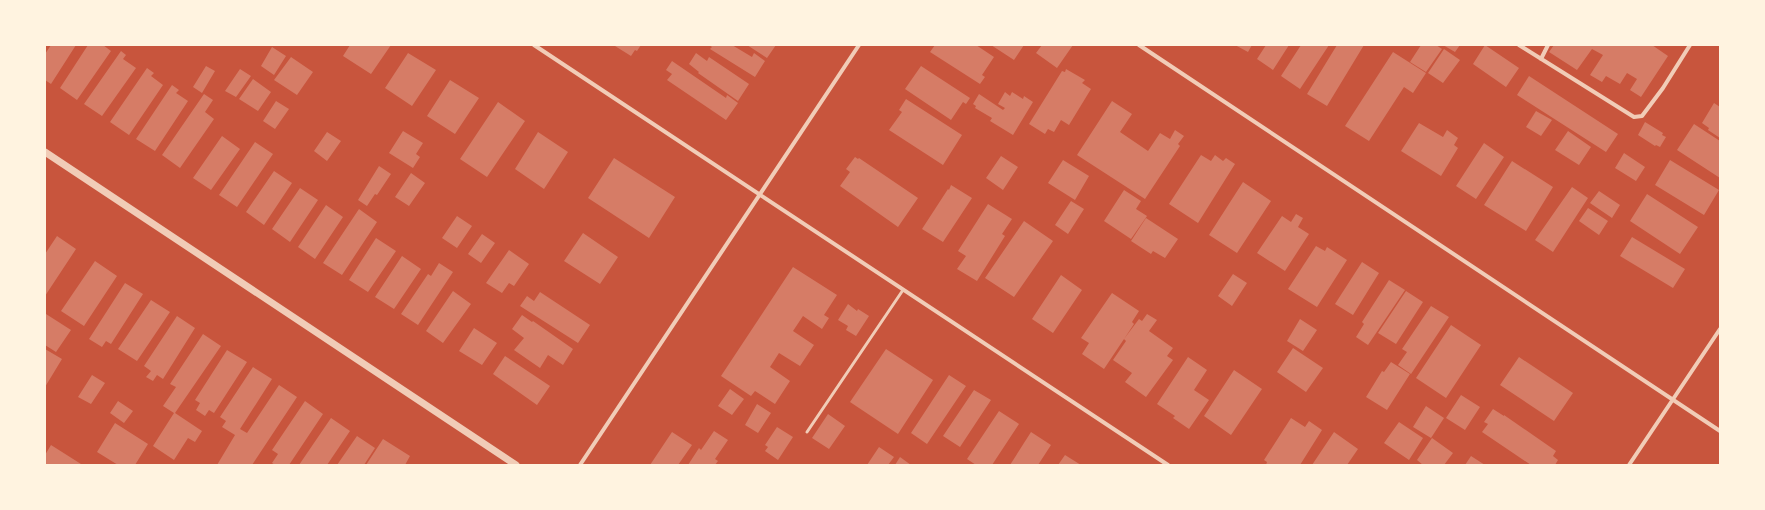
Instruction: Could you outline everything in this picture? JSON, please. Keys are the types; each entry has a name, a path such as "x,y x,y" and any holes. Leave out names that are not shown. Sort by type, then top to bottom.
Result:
{"street":[{"path":"534,45 1168,465"},
{"path":"580,465 859,45"},
{"path":"1139,45 1720,431"},
{"path":"1520,45 1634,117 1642,116 1663,88 1690,45"},
{"path":"1541,59 1548,45"},
{"path":"45,152 516,465"},
{"path":"1629,465 1720,328"}],"lane":[{"path":"807,432 903,290"}],"building":[{"path":"51,45 76,45 51,84 45,80 45,54"},
{"path":"88,45 103,45 111,51 77,100 60,88"},
{"path":"350,45 391,45 371,74 343,56"},
{"path":"641,45 631,56 615,46"},
{"path":"709,45 732,45 752,57 754,53 765,61 755,77 710,49 712,47"},
{"path":"747,45 776,45 767,58"},
{"path":"935,45 976,45 994,57 982,75 985,77 980,84 930,52"},
{"path":"991,45 1024,45 1014,60"},
{"path":"1042,45 1073,45 1057,68 1036,53"},
{"path":"1235,45 1252,45 1248,52"},
{"path":"1266,45 1289,45 1273,70 1257,59"},
{"path":"1301,45 1329,45 1300,89 1281,76"},
{"path":"1337,45 1364,45 1327,106 1307,94"},
{"path":"1421,45 1436,45 1442,49 1426,72 1410,62"},
{"path":"1443,45 1460,45 1455,52"},
{"path":"1485,45 1519,68 1506,87 1473,64"},
{"path":"1554,45 1652,45 1668,56 1641,97 1630,90 1637,79 1627,73 1620,84 1606,76 1602,82 1590,75 1603,55 1592,49 1577,70 1549,52"},
{"path":"272,47 286,56 274,75 261,66"},
{"path":"1444,49 1460,60 1443,83 1428,73"},
{"path":"121,51 126,55 123,59 136,68 102,116 84,104"},
{"path":"1393,52 1426,73 1413,93 1404,87 1369,141 1345,126"},
{"path":"408,53 436,70 412,106 385,88"},
{"path":"696,53 707,61 709,57 749,84 738,101 698,73 699,72 689,64"},
{"path":"291,57 313,72 297,95 274,80"},
{"path":"672,61 726,98 727,95 738,103 726,120 667,80 672,74 666,70"},
{"path":"206,66 215,71 202,93 193,87"},
{"path":"921,66 970,98 966,104 963,102 951,120 905,89"},
{"path":"147,68 154,73 151,76 163,85 129,135 110,122"},
{"path":"240,69 251,76 236,97 225,91"},
{"path":"1066,69 1085,80 1082,83 1091,89 1069,125 1061,120 1054,132 1048,129 1045,134 1029,124 1062,71 1065,72"},
{"path":"1529,76 1618,134 1606,152 1517,95"},
{"path":"253,79 271,92 258,111 239,99"},
{"path":"450,80 479,98 455,134 427,116"},
{"path":"172,85 179,90 176,93 188,101 155,151 136,139"},
{"path":"1005,92 1010,96 1012,92 1023,99 1024,96 1033,102 1013,135 990,121 992,118 975,108 976,106 973,104 979,94 1003,110 1005,108 998,104"},
{"path":"204,94 213,100 205,112 214,119 180,168 162,155"},
{"path":"906,99 962,135 943,165 889,130 902,112 899,110"},
{"path":"276,101 289,109 275,129 263,121"},
{"path":"1112,101 1132,114 1120,132 1148,151 1160,133 1170,139 1175,130 1184,136 1178,144 1180,146 1145,199 1077,155"},
{"path":"498,102 525,121 487,177 460,159"},
{"path":"1714,103 1720,107 1720,138 1708,130 1709,128 1702,123"},
{"path":"1536,111 1552,120 1541,136 1526,127"},
{"path":"1645,122 1663,133 1662,135 1666,137 1660,147 1655,146 1638,135"},
{"path":"1419,123 1443,137 1447,130 1458,138 1454,145 1458,148 1441,176 1401,151"},
{"path":"1694,124 1720,141 1720,178 1677,150"},
{"path":"403,131 423,143 416,154 420,157 413,168 389,153"},
{"path":"1568,131 1591,147 1579,165 1555,150"},
{"path":"327,132 341,141 327,161 314,151"},
{"path":"538,132 568,152 544,189 515,169"},
{"path":"222,136 240,149 211,190 193,178"},
{"path":"255,142 273,154 237,207 219,195"},
{"path":"1484,143 1504,157 1476,199 1456,186"},
{"path":"1624,153 1645,167 1636,181 1615,168"},
{"path":"1201,155 1211,161 1215,155 1223,161 1226,158 1235,164 1198,223 1169,204"},
{"path":"1001,156 1018,167 1003,190 986,178"},
{"path":"855,157 858,159 859,158 918,198 898,227 840,186 850,172 846,169"},
{"path":"614,158 675,197 649,238 588,198"},
{"path":"1063,160 1089,176 1075,200 1048,183"},
{"path":"1670,160 1719,190 1704,215 1655,185"},
{"path":"1512,161 1553,187 1526,231 1484,205"},
{"path":"379,166 391,174 377,195 375,194 367,206 358,200"},
{"path":"274,171 292,183 264,225 246,212"},
{"path":"411,173 425,183 409,206 395,197"},
{"path":"1243,182 1271,201 1237,253 1209,235"},
{"path":"951,185 972,198 943,242 922,229"},
{"path":"1572,187 1588,198 1553,252 1535,240"},
{"path":"300,188 318,200 290,242 272,229"},
{"path":"1124,190 1141,201 1136,209 1147,216 1131,239 1104,221"},
{"path":"1599,191 1620,205 1612,218 1590,203"},
{"path":"1647,194 1698,227 1680,254 1630,221"},
{"path":"1071,201 1084,209 1068,234 1055,225"},
{"path":"988,204 1012,219 1002,234 1005,236 977,281 957,269 966,256 958,251"},
{"path":"326,205 343,217 315,259 298,247"},
{"path":"1588,208 1608,221 1599,235 1579,221"},
{"path":"359,209 377,222 342,275 323,263"},
{"path":"1296,214 1303,218 1298,227 1309,234 1285,271 1257,253 1282,216 1291,222"},
{"path":"457,216 472,226 457,248 442,238"},
{"path":"1146,218 1178,239 1165,258 1153,251 1151,254 1131,241"},
{"path":"1024,221 1053,241 1014,297 985,278"},
{"path":"583,233 618,257 600,284 564,261"},
{"path":"482,234 495,243 481,263 468,254"},
{"path":"57,236 76,249 45,296 45,254"},
{"path":"1632,237 1685,269 1673,288 1620,256"},
{"path":"376,238 396,251 368,292 349,280"},
{"path":"1316,246 1325,251 1327,247 1347,260 1317,307 1288,289"},
{"path":"509,250 529,264 514,286 509,283 502,293 486,283"},
{"path":"402,256 421,269 394,309 375,297"},
{"path":"95,261 117,276 84,326 61,311"},
{"path":"1362,262 1379,273 1353,315 1335,304"},
{"path":"439,263 453,272 418,325 401,314 428,274 431,276"},
{"path":"793,267 837,295 824,315 829,318 822,329 803,316 793,331 814,345 800,366 779,353 770,367 790,381 775,404 755,391 751,396 721,376"},
{"path":"1233,274 1247,283 1232,306 1218,296"},
{"path":"1061,275 1082,290 1053,333 1032,319"},
{"path":"1389,280 1405,290 1368,345 1356,337 1364,324 1362,322"},
{"path":"125,283 143,294 111,344 106,341 102,347 89,339"},
{"path":"453,291 471,304 443,343 426,331"},
{"path":"1406,291 1423,302 1396,344 1378,333"},
{"path":"540,292 590,325 578,343 520,306 527,296 534,301"},
{"path":"1112,293 1139,311 1132,322 1134,324 1104,369 1082,354 1089,343 1081,338"},
{"path":"151,300 170,312 137,361 118,349"},
{"path":"848,304 857,311 858,309 869,316 856,336 846,330 848,326 838,320"},
{"path":"1431,306 1449,317 1411,374 1398,365 1407,352 1402,349"},
{"path":"46,314 71,330 56,352 45,345"},
{"path":"1147,314 1157,320 1149,331 1173,348 1167,356 1173,360 1146,397 1125,382 1132,373 1113,360 1126,341 1124,339 1139,319 1142,321"},
{"path":"522,315 573,349 563,365 548,355 540,368 514,350 524,338 512,329"},
{"path":"177,316 195,328 163,379 157,375 153,381 146,377 151,371 144,366"},
{"path":"1300,319 1317,330 1303,351 1287,341"},
{"path":"1451,325 1481,345 1446,398 1416,378"},
{"path":"474,328 497,343 482,365 459,351"},
{"path":"203,334 221,346 175,413 202,431 195,442 188,438 174,460 153,446 174,413 163,406 176,387 170,384"},
{"path":"1293,348 1323,368 1306,392 1277,372"},
{"path":"45,349 62,359 45,387"},
{"path":"886,349 933,380 898,434 850,402"},
{"path":"227,350 247,362 214,413 209,410 205,416 196,410 200,403 195,400"},
{"path":"505,356 550,386 537,405 493,374"},
{"path":"1188,357 1207,370 1194,390 1209,400 1189,429 1173,418 1175,416 1157,404"},
{"path":"1519,357 1573,393 1554,421 1500,385"},
{"path":"1391,362 1410,374 1387,410 1366,397 1382,371 1384,372"},
{"path":"253,367 272,379 240,429 247,433 279,385 297,397 252,465 217,465 235,435 222,427 226,421 220,417"},
{"path":"1234,370 1262,389 1231,435 1204,416"},
{"path":"92,375 105,383 91,404 78,397"},
{"path":"949,375 966,386 927,444 911,433"},
{"path":"730,389 744,399 732,415 718,406"},
{"path":"974,390 991,400 960,447 943,436"},
{"path":"1461,395 1480,407 1465,430 1446,418"},
{"path":"118,401 133,411 124,423 110,413"},
{"path":"305,401 323,414 289,465 275,465 272,463 278,454 272,450"},
{"path":"757,404 771,413 758,433 745,425"},
{"path":"1426,406 1444,418 1431,438 1413,427"},
{"path":"1493,409 1556,451 1553,456 1558,460 1555,465 1531,465 1482,432 1488,424 1484,422"},
{"path":"999,411 1019,424 992,465 976,465 967,459"},
{"path":"828,414 845,426 829,449 812,438"},
{"path":"331,418 350,431 327,465 299,465"},
{"path":"1291,418 1305,427 1309,421 1322,430 1300,465 1266,465 1267,462 1264,460"},
{"path":"1399,422 1423,438 1409,460 1384,443"},
{"path":"115,423 148,444 135,465 118,465 97,452"},
{"path":"777,427 793,437 778,460 765,451 768,447 765,445"},
{"path":"714,431 728,440 715,459 718,461 715,465 688,465 699,448 701,450"},
{"path":"672,432 692,445 678,465 650,465"},
{"path":"1031,432 1051,445 1038,465 1010,465"},
{"path":"1334,432 1358,449 1347,465 1312,465"},
{"path":"357,436 375,448 364,465 337,465"},
{"path":"1432,438 1453,453 1444,465 1423,465 1417,460"},
{"path":"383,439 410,456 405,465 366,465"},
{"path":"51,445 81,464 45,465 45,455"},
{"path":"879,447 894,457 888,465 867,465"},
{"path":"1065,455 1081,465 1058,465"},
{"path":"1471,456 1485,465 1465,465"},
{"path":"900,457 911,465 895,465"}]}
